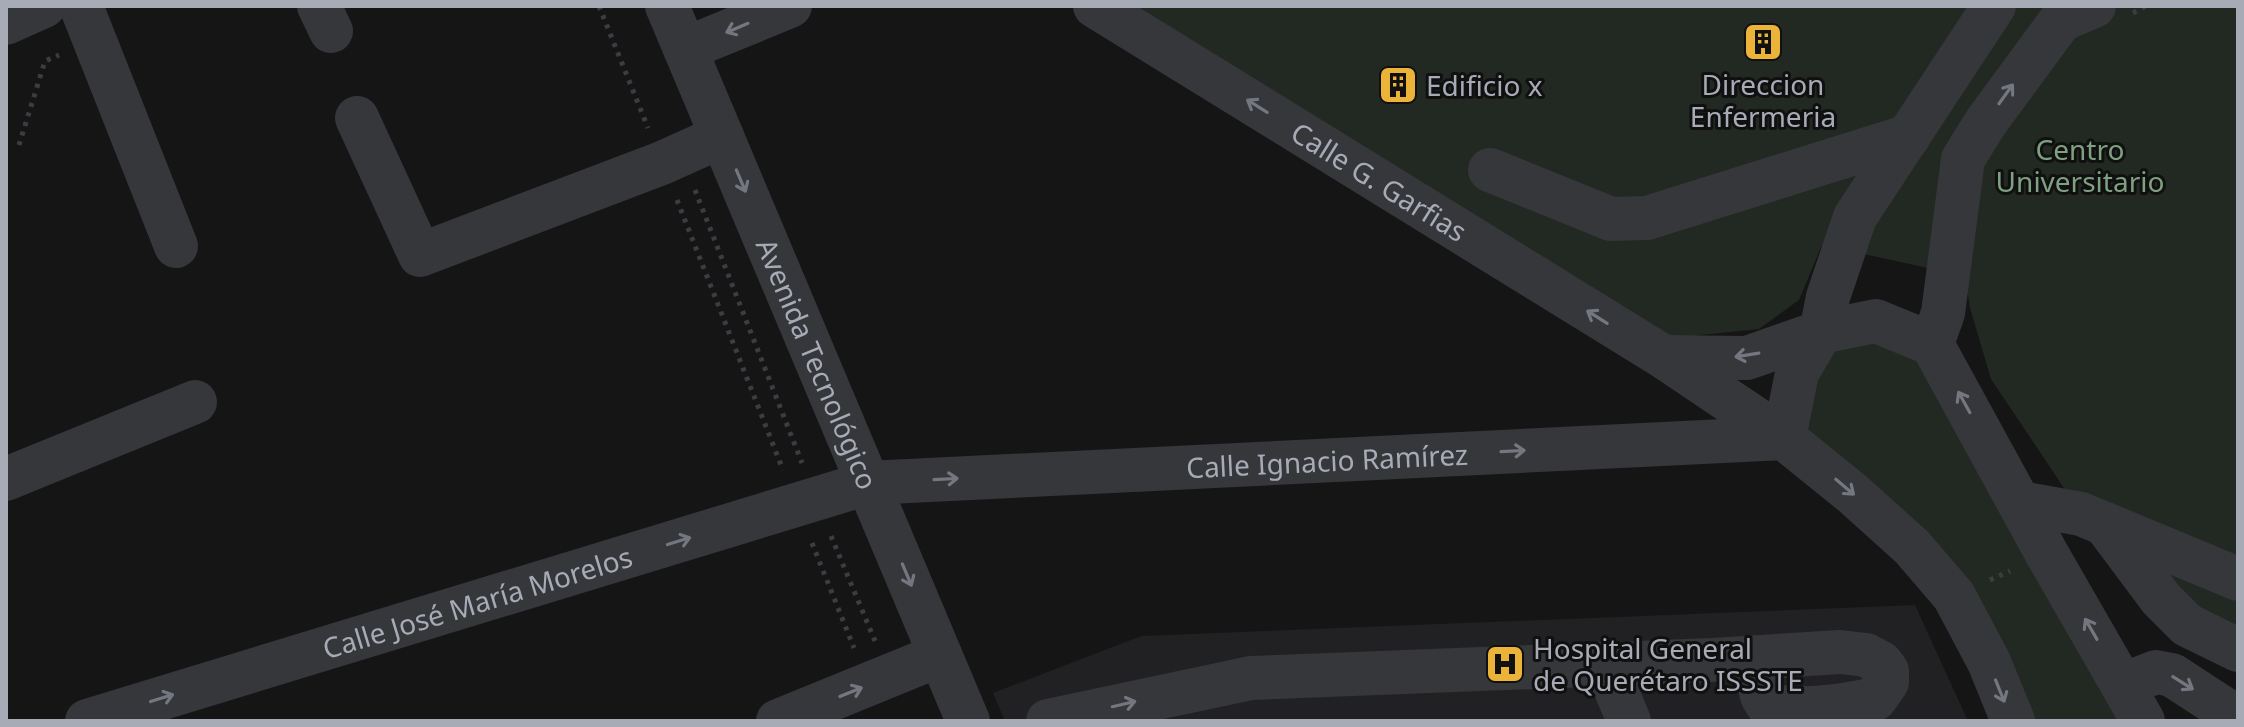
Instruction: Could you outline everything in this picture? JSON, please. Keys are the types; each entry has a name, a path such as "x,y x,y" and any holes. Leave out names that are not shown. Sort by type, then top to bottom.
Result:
{"street":[{"path":"6,23 44,6"},
{"path":"81,6 176,246"},
{"name":"Avenida Tecnológico","path":"667,6 968,721"},
{"path":"685,49 790,6"},
{"name":"Calle G. Garfias","path":"1095,6 1664,357 1784,438 1912,547 1954,596 1989,662 2013,721"},
{"path":"1784,438 1797,373 1821,332 1828,297 1855,217 1994,6"},
{"path":"1932,344 1943,313 1963,159 1986,122 2061,20 2094,6"},
{"path":"357,118 420,255 672,159 722,136"},
{"path":"1909,136 1917,146 1938,158 1963,159"},
{"path":"1490,170 1611,219 1647,218 1909,136"},
{"path":"1664,357 1747,358 1821,332 1876,321 1932,344 2133,703 2156,672 2172,675 2238,718"},
{"path":"6,479 195,402"},
{"name":"Calle Ignacio Ramírez","path":"868,483 1784,438"},
{"name":"Calle José María Morelos","path":"87,721 868,483"},
{"path":"2020,503 2081,514 2238,579"},
{"path":"2105,524 2161,599 2187,625 2238,650"},
{"path":"778,721 940,655"},
{"path":"1048,721 1251,678 1733,659 1743,721"},
{"path":"1605,664 1629,721"},
{"path":"1170,721 1251,678"}],"path":[{"path":"599,6 672,159 879,680"},
{"path":"19,145 45,61 63,54"},
{"path":"672,159 879,680"},
{"path":"1954,596 2047,554"}],"shaded area":[{"name":"Hospital General de Querétaro ISSSTE","path":"1915,605 1968,721 1005,721 993,693 1141,636"}],"green space":[{"name":"Centro Universitario","path":"1135,6 2238,6 2238,663 2128,584 1991,379 1970,308 1965,276 1822,245 1799,300 1759,329 1672,338"},
{"path":"1821,332 1932,344 2143,721 2013,721 1989,662 1784,438"}],"place":[{"name":"Direccion Enfermeria","path":"1763,42"},
{"name":"Edificio x","path":"1398,85"},
{"name":"Hospital General de Querétaro ISSSTE","path":"1505,664"}]}
